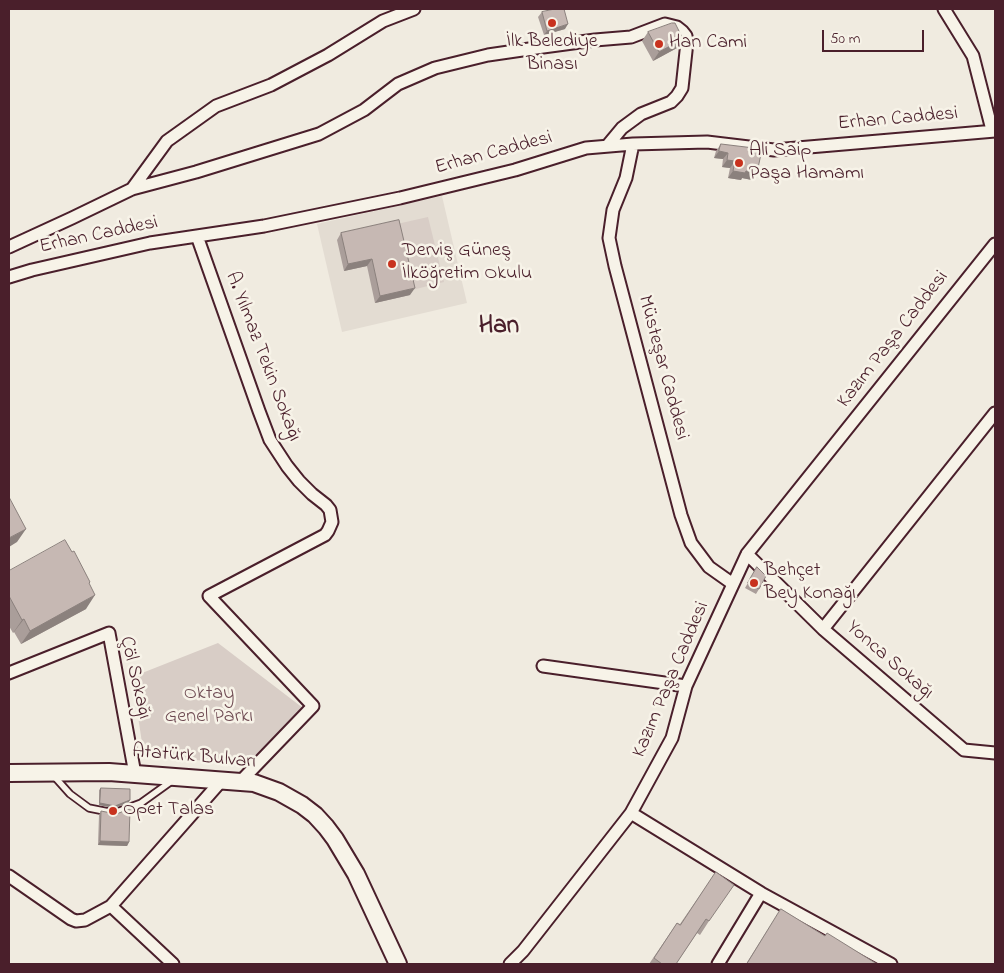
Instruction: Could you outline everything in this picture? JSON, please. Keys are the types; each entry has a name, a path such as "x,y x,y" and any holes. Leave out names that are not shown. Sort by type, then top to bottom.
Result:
{"main road":[{"name":"Atatürk Bulvarı","path":"9,773 109,772 254,783 279,792 302,805 326,826 340,846 356,874 398,964"}],"street":[{"path":"132,189 167,141 216,106 271,85 328,55 383,21 414,9"},
{"path":"944,9 973,56 994,130"},
{"path":"9,247 132,189 196,172 319,134 364,110 398,84 434,68 488,55 543,46 631,37 665,24 682,30 687,42 682,88 677,96 671,102 641,114 622,128 607,146"},
{"name":"Erhan Caddesi","path":"9,277 150,243 264,226 400,198 515,170 586,148 633,144 707,142 774,150 994,130"},
{"name":"Müsteşar Caddesi","path":"633,144 626,178 612,210 609,238 615,266 681,515 691,543 709,567 733,584"},
{"name":"A. Yılmaz Tekin Sokağı","path":"197,236 258,411 270,440 287,466 312,494 326,505 332,516 330,526 325,535 209,596 314,706 240,782"},
{"name":"Kazım Paşa Caddesi","path":"510,964 523,951 631,813 672,738 686,686 747,554 995,244"},
{"path":"823,629 995,413"},
{"name":"Yonca Sokağı","path":"747,554 823,629 964,750 995,753"},
{"name":"Çöl Sokağı","path":"9,672 109,633 135,774"},
{"path":"543,666 686,686"},
{"path":"9,876 66,916 76,921 84,920 111,906 222,780"},
{"path":"631,813 761,893 891,964"},
{"path":"718,964 761,893"},
{"path":"111,906 173,964"}],"lane":[{"path":"50,772 70,794 89,808 114,813 141,803 176,777"}],"shaded area":[{"name":"Derviş Güneş İlköğretim Okulu","path":"442,196 467,303 342,332 317,224"}],"green space":[{"path":"428,217 444,282 412,290 397,224"},
{"name":"Oktay Genel Parkı","path":"218,643 303,708 246,764 144,756 132,677"}],"building":[{"name":"İlk Belediye Binası","path":"564,9 568,24 547,31 542,12"},
{"path":"675,23 683,39 659,52 648,32"},
{"path":"721,144 762,149 757,173 733,171 735,161 727,160 728,153 719,151"},
{"path":"399,220 415,288 380,296 372,259 348,264 341,233"},
{"path":"9,497 26,529 9,538"},
{"path":"65,540 72,552 74,551 95,595 30,631 9,596 9,571"},
{"name":"Behçet Bey Konağı","path":"757,567 766,576 759,589 748,583"},
{"path":"101,788 130,789 130,800 115,806 100,803"},
{"path":"130,809 129,842 100,841 101,811 116,814"},
{"path":"716,872 734,885 709,921 706,919 676,964 662,964 654,958 677,923 680,925"},
{"path":"781,909 825,936 827,933 877,964 747,964"}],"place":[{"name":"İlk Belediye Binası","path":"552,23"},
{"name":"Han Cami","path":"659,44"},
{"name":"Ali Saip Paşa Hamamı","path":"739,163"},
{"name":"Derviş Güneş İlköğretim Okulu","path":"392,264"},
{"name":"Behçet Bey Konağı","path":"754,583"},
{"name":"Opet Talas","path":"113,811"}],"district":[{"name":"Han","path":"499,328"}]}
